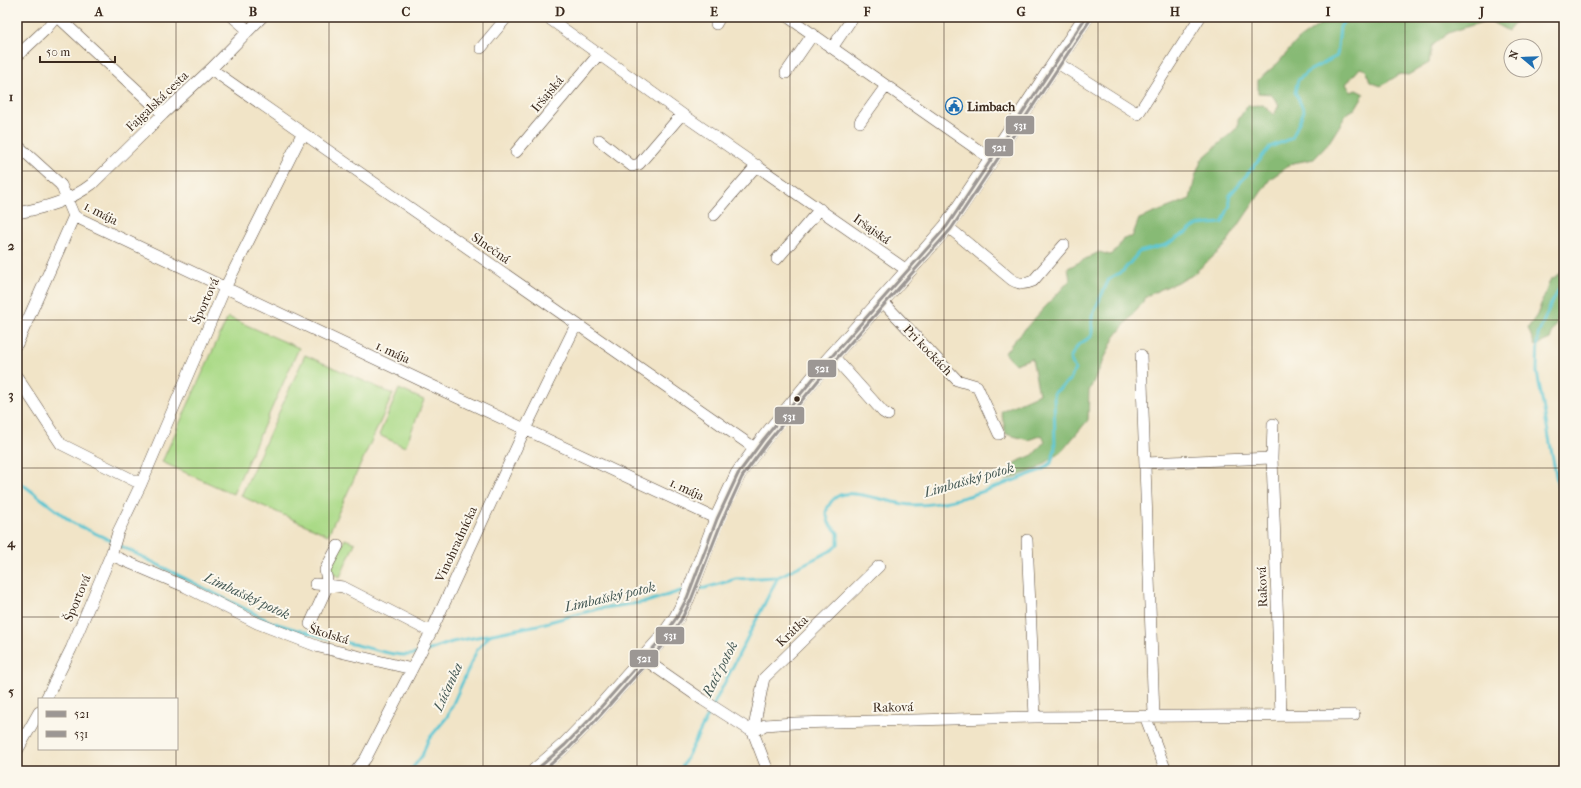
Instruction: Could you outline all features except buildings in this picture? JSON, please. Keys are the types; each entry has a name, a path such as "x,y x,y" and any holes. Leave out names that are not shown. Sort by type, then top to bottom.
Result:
{"street":[{"path":"17,56 57,17 163,114"},
{"path":"233,17 248,30"},
{"name":"Fajgalská cesta","path":"17,213 67,200 80,194 262,17"},
{"path":"481,48 507,17"},
{"name":"Iršajská","path":"547,17 682,114 908,271"},
{"path":"788,17 991,159"},
{"path":"832,48 853,17"},
{"path":"536,771 581,728 644,659 677,617 687,598 717,519 738,474 756,449 830,360 947,226 1086,17"},
{"path":"1056,62 1138,114 1200,17"},
{"path":"786,73 813,34"},
{"name":"Iršajská","path":"516,152 599,54"},
{"name":"Slnečná","path":"210,69 756,449"},
{"path":"860,122 886,86"},
{"path":"599,140 632,166 639,164 682,114"},
{"name":"Športová","path":"46,698 71,649 112,553 118,532 141,484 225,288 302,134"},
{"name":"1. mája","path":"17,145 61,185 74,216 717,519"},
{"path":"714,215 757,165"},
{"path":"777,259 820,209"},
{"path":"17,344 74,216"},
{"path":"947,226 1012,280 1020,284 1027,284 1033,281 1064,245"},
{"name":"Pri kockách","path":"882,301 957,380 977,386 999,434"},
{"name":"Vinohradnícka","path":"356,771 366,758 431,632 525,429 576,325"},
{"path":"1141,355 1145,463 1149,716 1166,771"},
{"path":"830,360 882,412 888,415"},
{"path":"17,377 61,444 141,484"},
{"name":"Raková","path":"1273,424 1272,458 1281,715"},
{"path":"1145,463 1272,458"},
{"path":"1027,540 1035,717"},
{"name":"Školská","path":"310,624 328,585 325,570 338,546"},
{"name":"Školská","path":"112,553 186,587 257,623 319,647 414,664"},
{"name":"Krátka","path":"753,732 764,678 879,566"},
{"path":"315,584 343,587 431,632"},
{"path":"644,659 703,700 753,732 768,771"},
{"path":"17,751 38,714"},
{"name":"Raková","path":"753,732 765,726 794,723 1035,717 1354,715"}],"green space":[{"path":"1310,17 1520,17 1508,31 1488,20 1448,33 1432,46 1429,63 1408,75 1400,74 1381,86 1370,82 1366,70 1360,68 1346,84 1351,92 1356,90 1364,94 1355,109 1348,112 1328,144 1314,159 1293,163 1270,179 1223,248 1191,276 1148,295 1114,338 1089,391 1088,420 1062,451 1037,469 1005,480 1016,462 1033,455 1045,441 1042,435 1028,440 1006,434 1001,411 1039,394 1032,358 1015,364 1005,353 1013,342 1070,280 1068,268 1099,252 1110,255 1118,248 1123,238 1132,237 1139,219 1190,199 1196,174 1202,159 1238,127 1238,120 1247,106 1263,105 1274,115 1279,105 1271,94 1258,93 1258,80 1278,63 1298,40 1322,23 1311,21"},
{"path":"1564,271 1564,306 1560,312 1550,339 1535,346 1528,328 1537,315 1550,280"},
{"path":"228,317 299,348 233,494 162,462"},
{"path":"305,355 393,394 328,535 241,496"},
{"path":"399,389 424,400 405,447 379,435"},
{"path":"345,539 355,543 340,577 333,574 330,569"}],"waterway":[{"name":"Limbašský potok","path":"696,589 705,588 736,579 778,577 832,550 838,544 838,533 829,523 826,512 830,503 838,496 845,494 863,495 902,504 926,505 977,494 1042,470 1051,463 1055,449 1054,393 1070,380 1075,369 1070,358 1078,345 1092,336 1092,316 1109,279 1123,271 1139,252 1166,245 1198,225 1222,223 1230,205 1229,196 1270,147 1292,138 1304,111 1295,92 1298,80 1307,72 1337,56 1340,27 1347,17"},
{"path":"1564,280 1552,301 1538,335 1537,372 1564,519"},
{"name":"Limbašský potok","path":"17,480 73,523 112,541"},
{"name":"Limbašský potok","path":"117,544 271,622 384,652 401,655 416,654"},
{"name":"Račí potok","path":"680,771 778,577"},
{"name":"Limbašský potok","path":"424,652 452,642 538,625 597,609 646,602 684,590"},
{"name":"Lúčanka","path":"410,771 422,756 428,740 447,717 477,650 490,635"}],"transit line":[{"name":"521","path":"535,771 565,745 592,717 663,637 677,617 687,598 717,519 738,474 763,440 826,363 947,226 1086,17"},
{"name":"531","path":"543,771 569,748 596,720 667,640 681,620 691,600 722,521 742,477 767,443 830,366 951,229 1090,20"}],"place":[{"name":"Limbach","path":"954,106"}]}
